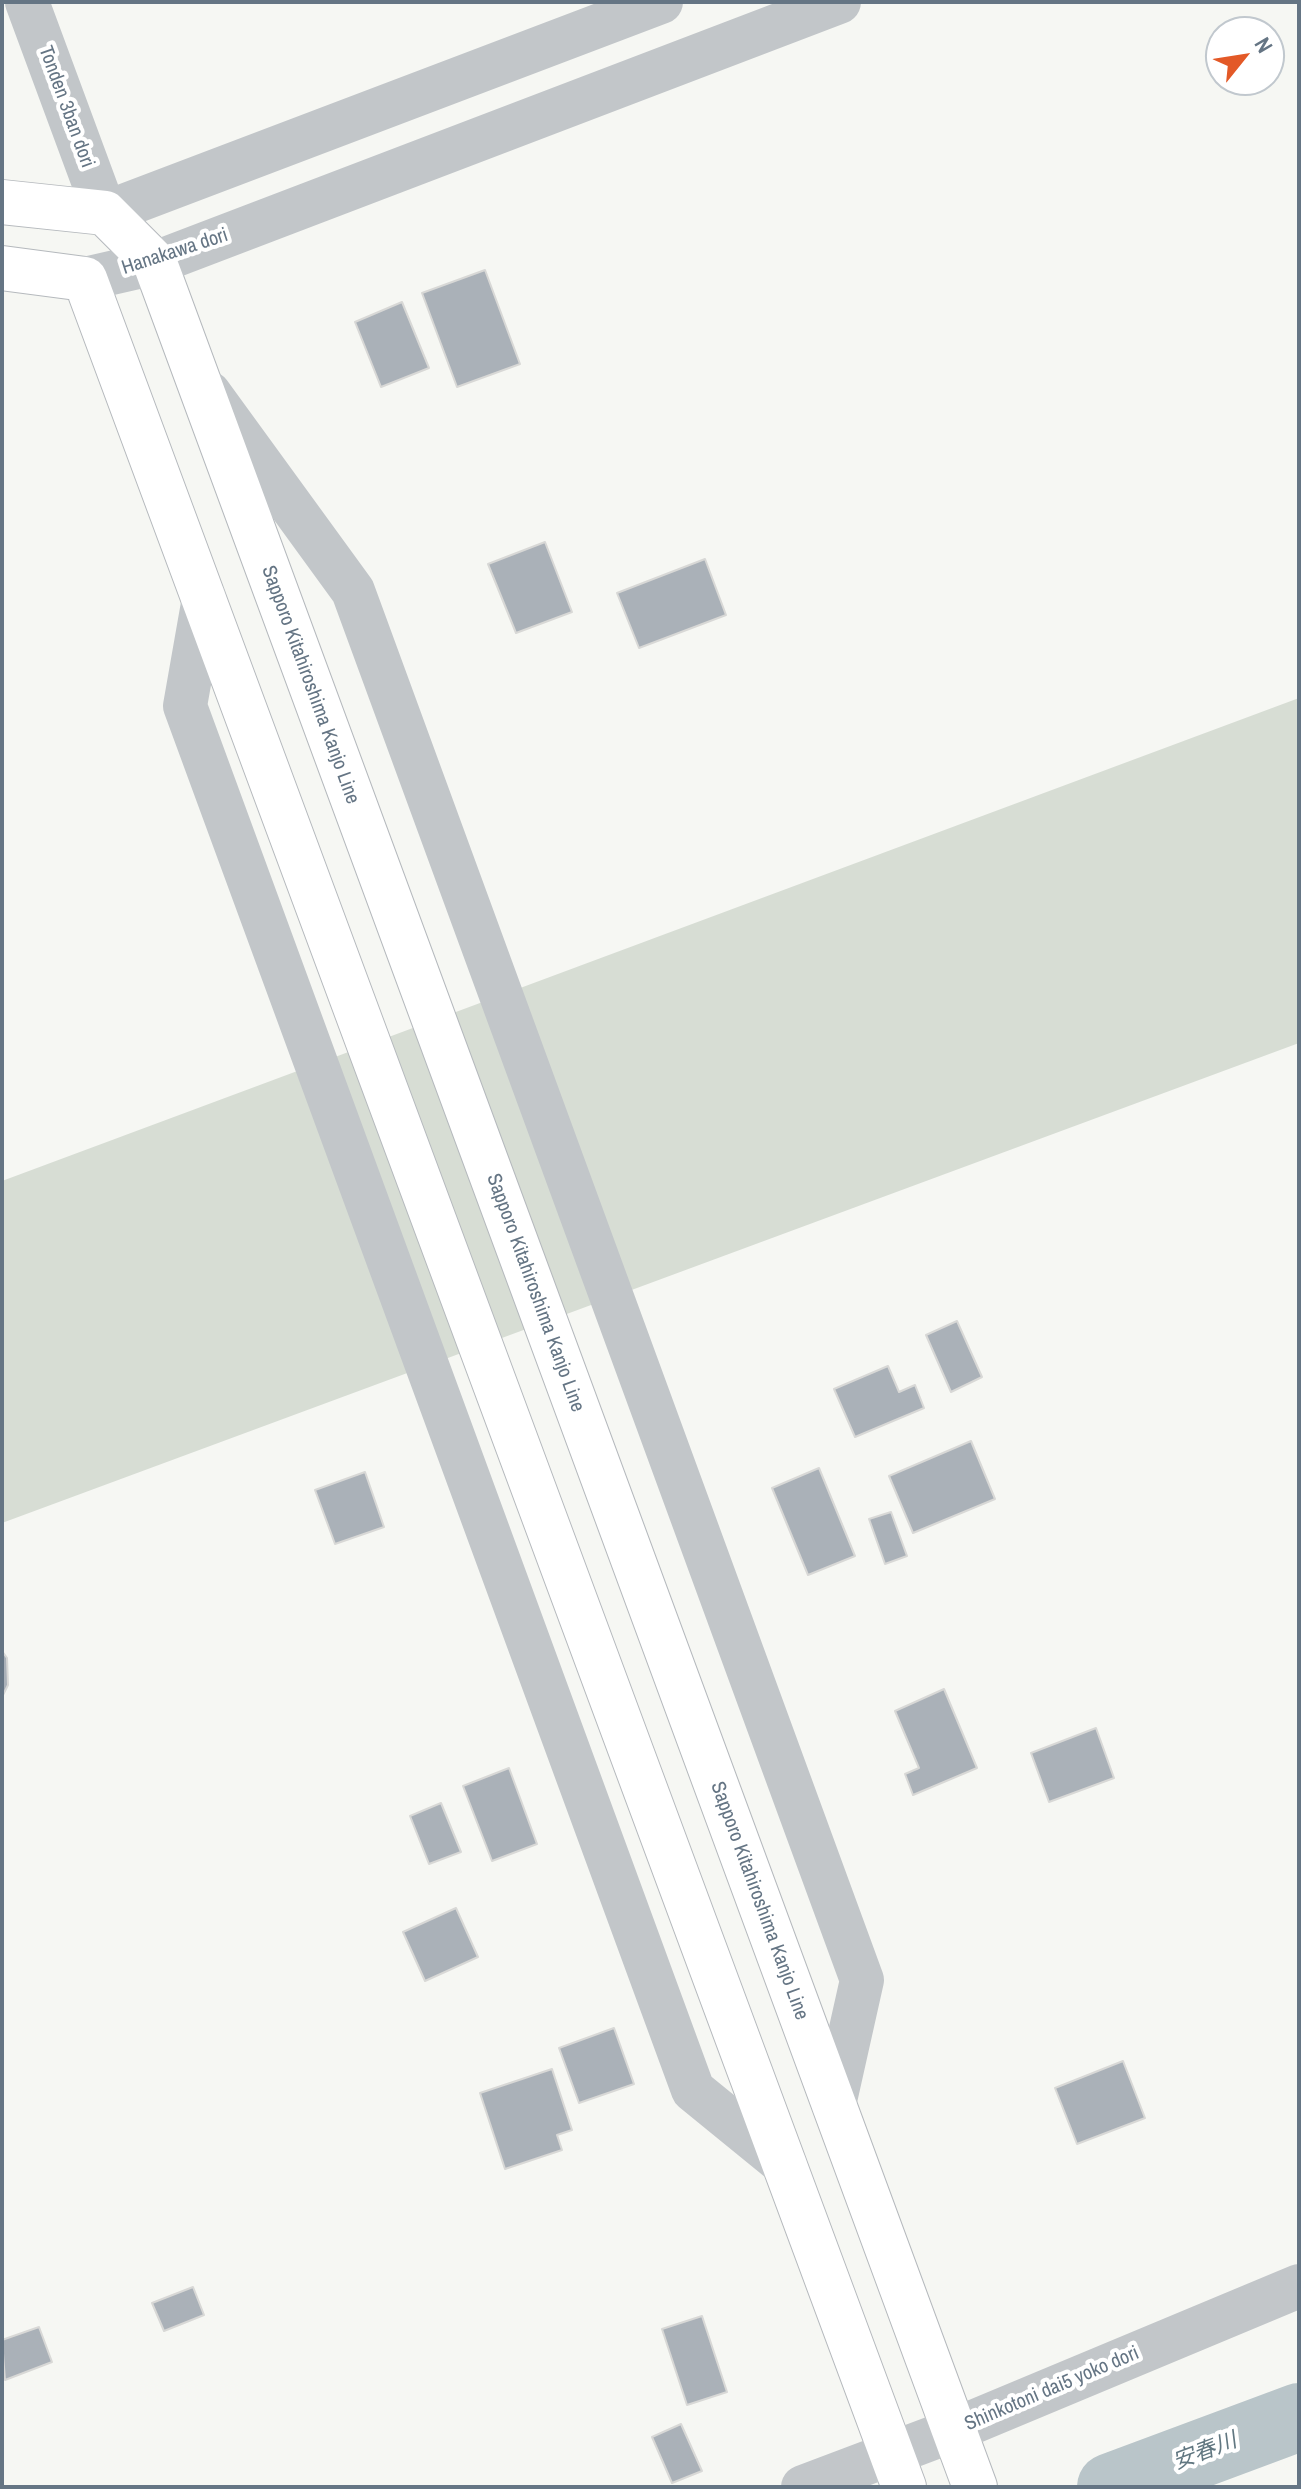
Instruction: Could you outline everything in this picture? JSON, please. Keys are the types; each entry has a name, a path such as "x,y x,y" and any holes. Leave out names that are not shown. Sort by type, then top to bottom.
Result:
{"main road":[{"path":"2,202 105,213"},
{"name":"Sapporo Kitahiroshima Kanjo Line","path":"105,213 155,263 964,2459"},
{"path":"2,268 85,279 899,2475"}],"street":[{"name":"Tonden 3ban dori","path":"27,2 105,213"},
{"path":"105,213 661,2"},
{"name":"Hanakawa dori","path":"105,213 85,279 155,263 839,2"},
{"path":"196,375 353,591 862,1980 834,2105"},
{"path":"204,598 185,706 693,2090 785,2165"},
{"name":"Shinkotoni dai5 yoko dori","path":"803,2487 899,2475 964,2459 1299,2286"}],"shaded area":[{"path":"1299,698 1299,1043 2,1523 2,1181"}],"building":[{"path":"485,270 520,364 457,387 422,293"},
{"path":"402,302 429,368 381,387 355,322"},
{"path":"545,542 572,612 516,633 488,564"},
{"path":"705,559 726,615 639,648 617,593"},
{"path":"957,1321 982,1377 951,1392 926,1335"},
{"path":"888,1366 899,1392 915,1385 924,1408 855,1437 834,1389"},
{"path":"971,1441 995,1499 913,1533 889,1476"},
{"path":"819,1468 855,1556 808,1575 772,1488"},
{"path":"365,1472 384,1527 335,1544 315,1490"},
{"path":"891,1512 907,1556 885,1564 869,1519"},
{"path":"2,1651 7,1658 8,1685 2,1697"},
{"path":"944,1689 977,1768 913,1795 905,1774 919,1768 895,1711"},
{"path":"1096,1728 1114,1778 1049,1802 1031,1753"},
{"path":"509,1768 537,1844 492,1861 463,1786"},
{"path":"441,1803 461,1852 429,1864 410,1816"},
{"path":"456,1908 478,1957 425,1981 403,1932"},
{"path":"614,2028 634,2084 579,2103 559,2048"},
{"path":"1123,2061 1145,2118 1077,2144 1055,2088"},
{"path":"552,2069 572,2130 557,2135 562,2150 505,2169 480,2093"},
{"path":"193,2287 204,2315 164,2331 152,2303"},
{"path":"702,2316 727,2392 687,2405 662,2329"},
{"path":"39,2327 52,2362 5,2380 2,2340"},
{"path":"681,2424 702,2471 672,2483 652,2437"}],"waterway":[{"name":"安春川","path":"1111,2487 1299,2417"}]}
